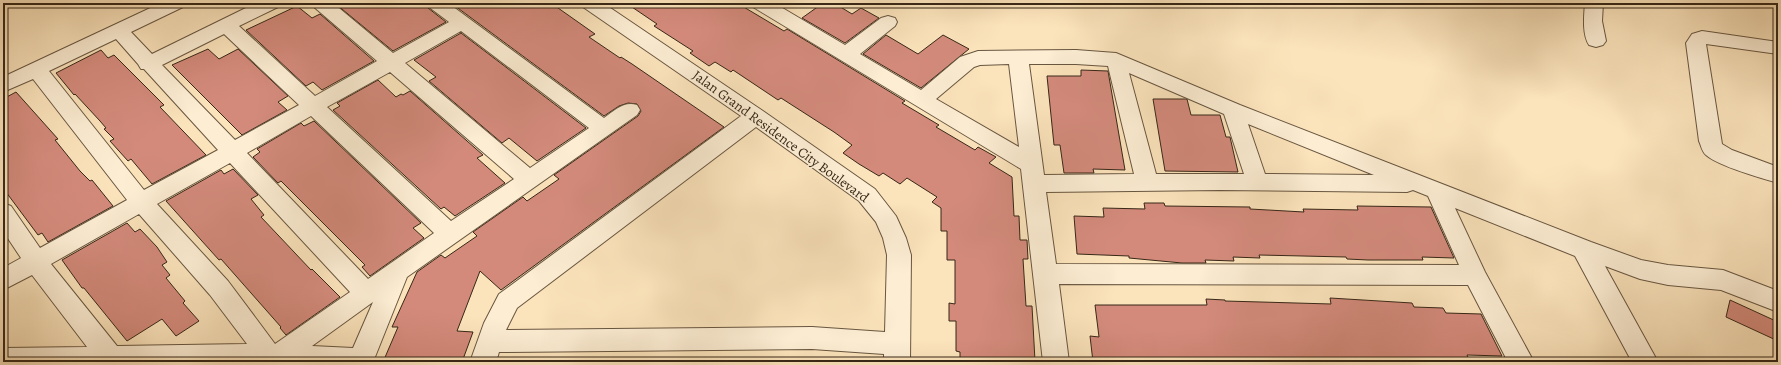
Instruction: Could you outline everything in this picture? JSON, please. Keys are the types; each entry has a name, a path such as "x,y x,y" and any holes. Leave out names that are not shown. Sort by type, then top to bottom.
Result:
{"street":[{"path":"3,85 176,3"},
{"path":"148,64 272,3"},
{"path":"321,3 529,179"},
{"path":"436,3 604,128"},
{"name":"Jalan Grand Residence City Boulevard","path":"590,3 756,116 867,195 879,208 896,238 899,255 897,353"},
{"path":"1594,3 1593,21 1596,41"},
{"path":"775,6 844,55 922,100 1032,174 1147,181 1257,181 1428,188"},
{"path":"3,280 462,22"},
{"path":"844,55 888,22"},
{"path":"226,25 450,234"},
{"path":"118,30 148,64 233,151 366,293"},
{"path":"1778,48 1702,37 1699,38 1696,43 1710,140 1713,149 1724,156 1778,175"},
{"path":"922,100 967,62 973,59 1076,57 1116,60 1233,110 1583,249 1640,269 1668,274 1723,280 1778,302"},
{"path":"1018,58 1032,174 1047,274 1056,362"},
{"path":"1116,60 1147,181"},
{"path":"36,69 141,202 219,288 274,355"},
{"path":"274,355 397,272 630,110"},
{"path":"1233,110 1257,181"},
{"path":"756,116 508,302 502,310 487,351 688,338 804,338 897,353"},
{"path":"1428,188 1521,362"},
{"path":"3,212 36,262 111,358"},
{"path":"1583,249 1645,362"},
{"path":"3,359 274,355 360,360 397,272"},
{"path":"1047,274 1475,275"}],"building":[{"path":"340,3 426,3 428,8 446,22 393,51 337,5"},
{"path":"451,3 551,3 595,34 589,37 620,58 621,57 632,64 724,127 501,290 480,271 457,331 473,332 462,362 383,362 398,327 392,327 417,272 441,255 445,258 477,236 473,232 523,197 527,201 559,179 554,175 638,116 641,111 637,104 628,103 619,106 604,116"},
{"path":"626,3 737,3 784,31 787,29 905,101 902,103 939,125 936,127 975,150 978,147 996,157 989,163 1012,177 1014,216 1019,216 1020,240 1027,240 1028,259 1023,259 1026,306 1032,306 1035,361 997,360 997,362 960,362 960,352 956,351 956,321 949,321 949,303 955,304 955,260 947,260 947,231 941,231 941,208 932,202 937,197 907,178 900,184 883,173 879,176 859,164 843,153 852,145 834,132 781,98 778,100 733,70 731,72 715,62 709,66 690,53 693,51 654,26 657,24"},
{"path":"823,3 834,3 852,14 861,8 879,18 845,43 802,18"},
{"path":"297,6 312,18 320,14 374,61 322,90 313,82 306,86 246,30"},
{"path":"461,33 586,128 537,161 509,138 502,143 429,81 436,77 414,60"},
{"path":"886,35 918,54 943,35 969,49 921,88 863,54"},
{"path":"208,49 219,59 238,49 288,96 278,102 287,110 242,135 172,65"},
{"path":"101,50 108,58 114,55 164,105 160,107 206,155 152,184 131,159 128,161 110,141 114,139 104,129 106,128 75,94 74,95 56,73"},
{"path":"1081,70 1108,71 1125,170 1093,169 1094,173 1064,173 1060,145 1054,145 1047,76 1081,76"},
{"path":"378,80 396,97 410,91 483,155 477,158 505,183 455,216 444,207 441,209 333,110 340,106 337,103"},
{"path":"16,92 58,139 55,140 80,171 90,181 92,180 113,206 48,242 42,233 38,235 3,188 3,99"},
{"path":"1153,99 1187,99 1191,115 1220,115 1226,137 1230,137 1238,172 1165,171"},
{"path":"314,121 421,223 413,228 424,238 370,276 362,267 365,265 281,181 278,183 253,157 260,152 257,149 301,123 304,126"},
{"path":"233,169 258,195 251,199 264,215 261,217 311,270 312,269 340,297 286,335 280,328 281,327 221,259 219,260 166,201 221,170 224,174"},
{"path":"1144,203 1164,203 1165,206 1250,207 1250,209 1304,212 1303,209 1358,210 1357,206 1431,207 1454,258 1422,257 1423,260 1368,260 1347,259 1346,257 1259,255 1260,258 1233,257 1234,261 1205,260 1206,263 1182,263 1129,258 1129,256 1077,254 1074,216 1104,217 1103,208 1145,209"},
{"path":"127,223 135,232 140,229 157,247 167,262 162,265 170,275 166,278 185,301 183,303 199,321 176,336 162,319 127,341 84,288 82,288 62,260"},
{"path":"1330,298 1412,303 1414,307 1443,308 1446,313 1481,314 1502,356 1467,355 1470,362 1183,362 1118,359 1119,362 1093,362 1090,336 1099,337 1095,305 1207,305 1206,299 1225,301 1331,304"},
{"path":"1730,300 1778,322 1778,341 1726,317"}]}
